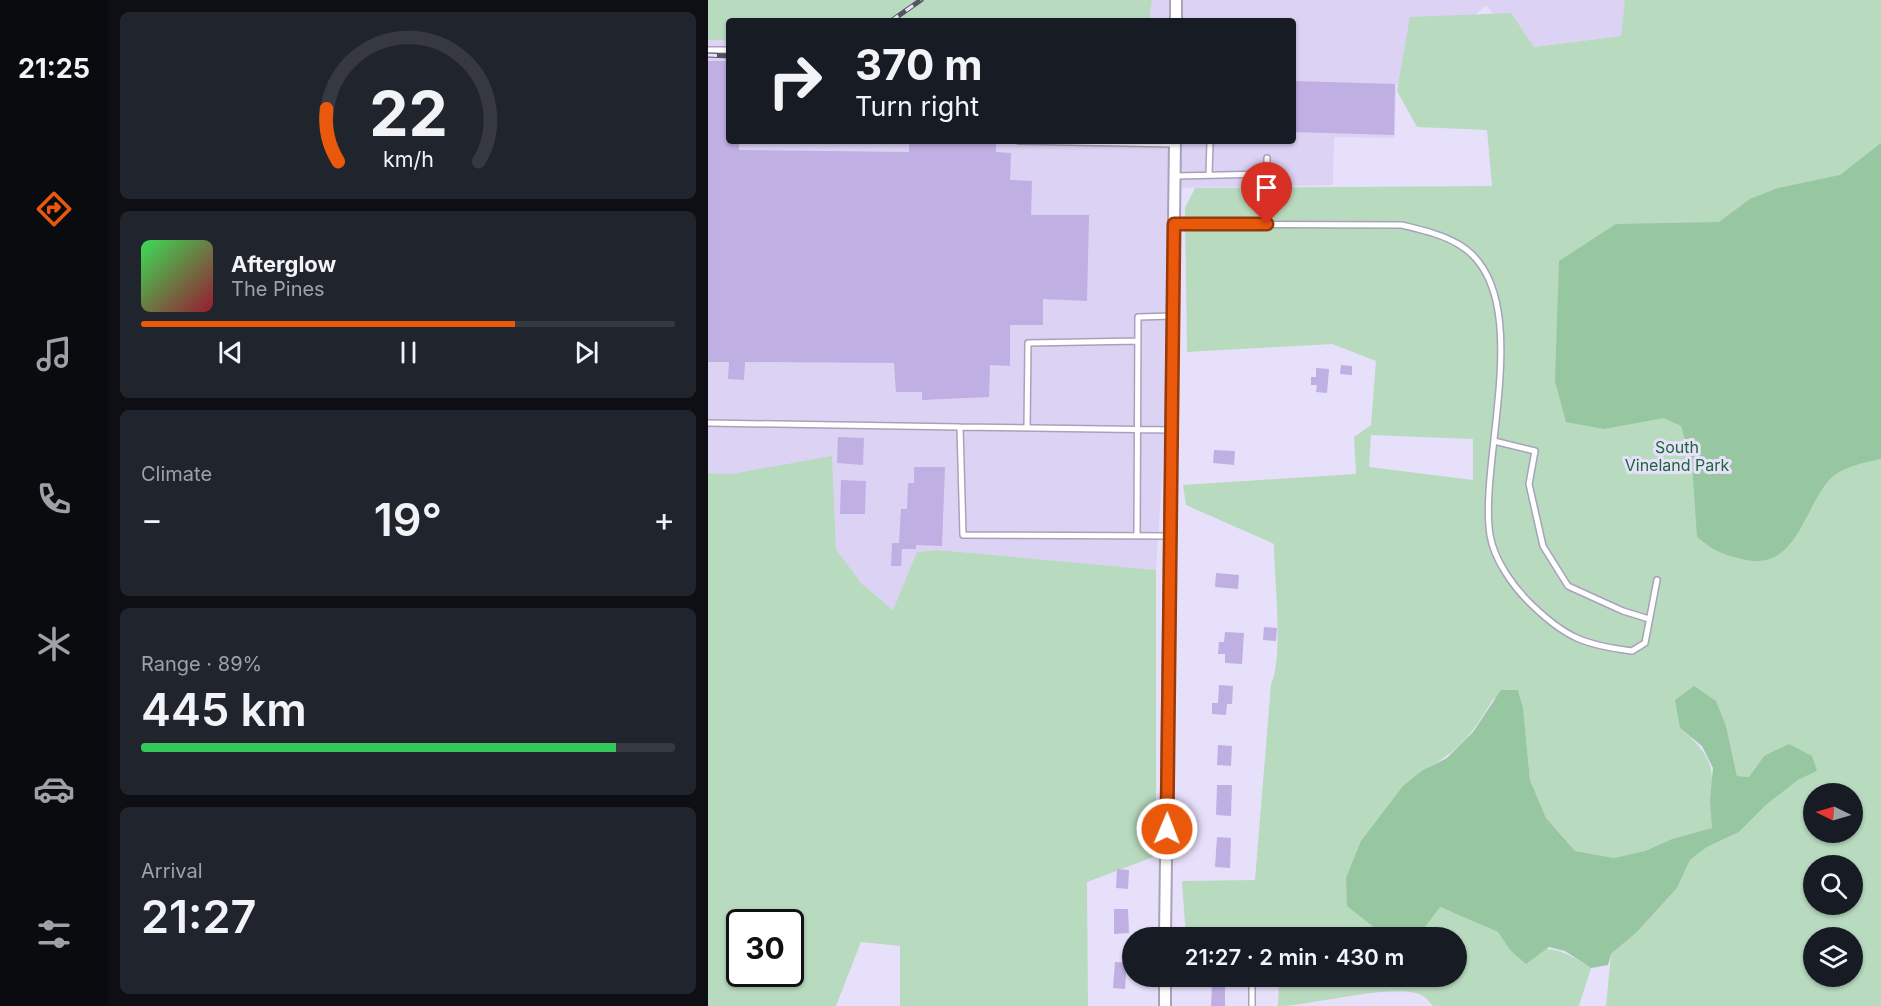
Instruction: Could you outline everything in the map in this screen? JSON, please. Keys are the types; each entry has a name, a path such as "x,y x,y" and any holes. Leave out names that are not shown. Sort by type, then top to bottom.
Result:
{"street":[{"path":"1176,0 1176,18"},
{"path":"1166,927 1175,144"},
{"path":"1165,987 1165,1006"}],"lane":[{"path":"708,50 726,50"},
{"path":"1209,175 1210,144"},
{"path":"1175,177 1267,174 1267,158"},
{"path":"1174,224 1402,225 1430,231 1460,245 1479,262 1500,311 1501,342 1488,509 1490,538 1504,570 1523,597 1551,623 1584,643 1632,651 1645,643 1657,580"},
{"path":"1137,536 1138,317 1173,316"},
{"path":"1027,428 1029,343 1138,341"},
{"path":"708,423 1171,430"},
{"path":"960,427 963,535 1171,536"},
{"path":"1494,441 1534,451 1529,484 1543,546 1568,586 1623,611 1649,619"},
{"path":"1252,987 1252,1006"}],"shaded area":[{"path":"1152,0 1625,0 1622,36 1524,48 1486,5 1396,85 1395,138 1334,137 1333,185 1173,188 1170,353 1156,570 938,550 918,552 893,610 861,583 836,549 832,457 731,474 708,473 708,40 726,40 726,144 1296,144 1296,18 1149,18"},
{"path":"1881,143 1881,459 1847,468 1830,479 1797,534 1777,556 1763,561 1746,560 1725,554 1697,537 1692,463 1681,426 1664,418 1604,429 1566,422 1555,381 1559,261 1616,224 1719,222 1750,199 1778,188 1840,175"},
{"path":"1694,686 1716,701 1726,726 1737,776 1749,777 1764,756 1789,744 1812,756 1817,771 1798,780 1766,805 1739,832 1707,847 1690,860 1677,888 1637,932 1611,954 1608,965 1591,968 1565,951 1549,947 1526,964 1510,950 1498,932 1440,907 1425,927 1374,927 1347,906 1346,878 1361,841 1403,786 1423,770 1447,758 1473,732 1501,690 1518,690 1523,707 1530,780 1546,818 1575,851 1614,858 1645,851 1672,839 1712,828 1710,801 1713,768 1702,746 1680,728 1675,700"}],"green space":[{"path":"708,0 1152,0 1149,18 726,18 726,40 708,40"},
{"name":"South Vineland Park","path":"1625,0 1881,0 1881,1006 1606,1006 1611,954 1637,932 1677,888 1690,860 1707,847 1739,832 1766,805 1798,780 1817,771 1764,756 1749,777 1737,776 1726,726 1680,728 1694,741 1709,763 1712,773 1713,828 1672,839 1645,851 1614,858 1575,851 1546,818 1530,780 1523,707 1518,690 1493,699 1479,722 1456,749 1423,770 1440,907 1498,932 1510,950 1535,948 1553,950 1570,955 1591,968 1579,1006 1433,1006 1423,996 1411,992 1395,991 1278,1006 1279,987 1467,987 1467,927 1185,927 1182,881 1255,880 1271,684 1275,672 1278,636 1274,544 1186,505 1183,485 1356,474 1354,437 1371,425 1376,361 1332,344 1187,352 1185,208 1195,188 1492,186 1487,130 1417,127 1397,91 1410,17 1511,13 1534,47 1621,36","holes":["1371,435 1473,439 1473,480 1369,467"]},
{"path":"832,456 836,549 861,583 893,610 917,552 938,550 1156,570 1156,856 1087,882 1088,1006 900,1006 900,946 861,942 836,1006 708,1006 708,473 731,474"}],"building":[{"path":"708,61 726,61 726,144 739,144 739,150 909,152 909,144 996,144 996,152 1011,153 1010,180 1032,181 1031,215 1089,215 1087,301 1043,299 1043,325 1010,325 1010,366 990,365 989,397 922,400 922,392 896,392 894,363 745,362 744,380 728,379 729,362 708,362"},
{"path":"1296,81 1395,84 1394,135 1296,132"},
{"path":"1341,365 1352,366 1352,375 1340,374"},
{"path":"1316,368 1329,369 1327,393 1316,392 1317,385 1311,385 1311,377 1316,377"},
{"path":"838,437 864,438 863,465 837,463"},
{"path":"1214,450 1235,451 1234,465 1213,463"},
{"path":"914,467 945,467 942,546 916,545 916,549 902,549 901,566 891,566 892,543 899,543 901,509 907,509 908,483 914,483"},
{"path":"841,480 866,481 865,514 840,514"},
{"path":"1216,573 1239,575 1238,589 1215,587"},
{"path":"1264,627 1277,628 1276,641 1263,640"},
{"path":"1225,632 1244,633 1242,664 1225,663 1225,654 1218,654 1219,642 1224,642"},
{"path":"1219,685 1233,686 1232,704 1227,704 1226,715 1212,714 1212,703 1218,703"},
{"path":"1218,745 1232,746 1231,766 1217,765"},
{"path":"1217,785 1232,785 1231,816 1216,815"},
{"path":"1217,837 1231,838 1230,868 1215,867"},
{"path":"1117,869 1129,870 1128,889 1116,888"},
{"path":"1114,909 1128,909 1129,927 1122,927 1122,933 1114,934"},
{"path":"1115,962 1122,963 1122,987 1125,989 1113,988"},
{"path":"1212,987 1225,987 1225,1006 1211,1006"}],"railway":[{"path":"895,18 921,0"},
{"path":"708,55 726,56"}],"route":[{"path":"1167,829 1174,224 1267,224"}]}
